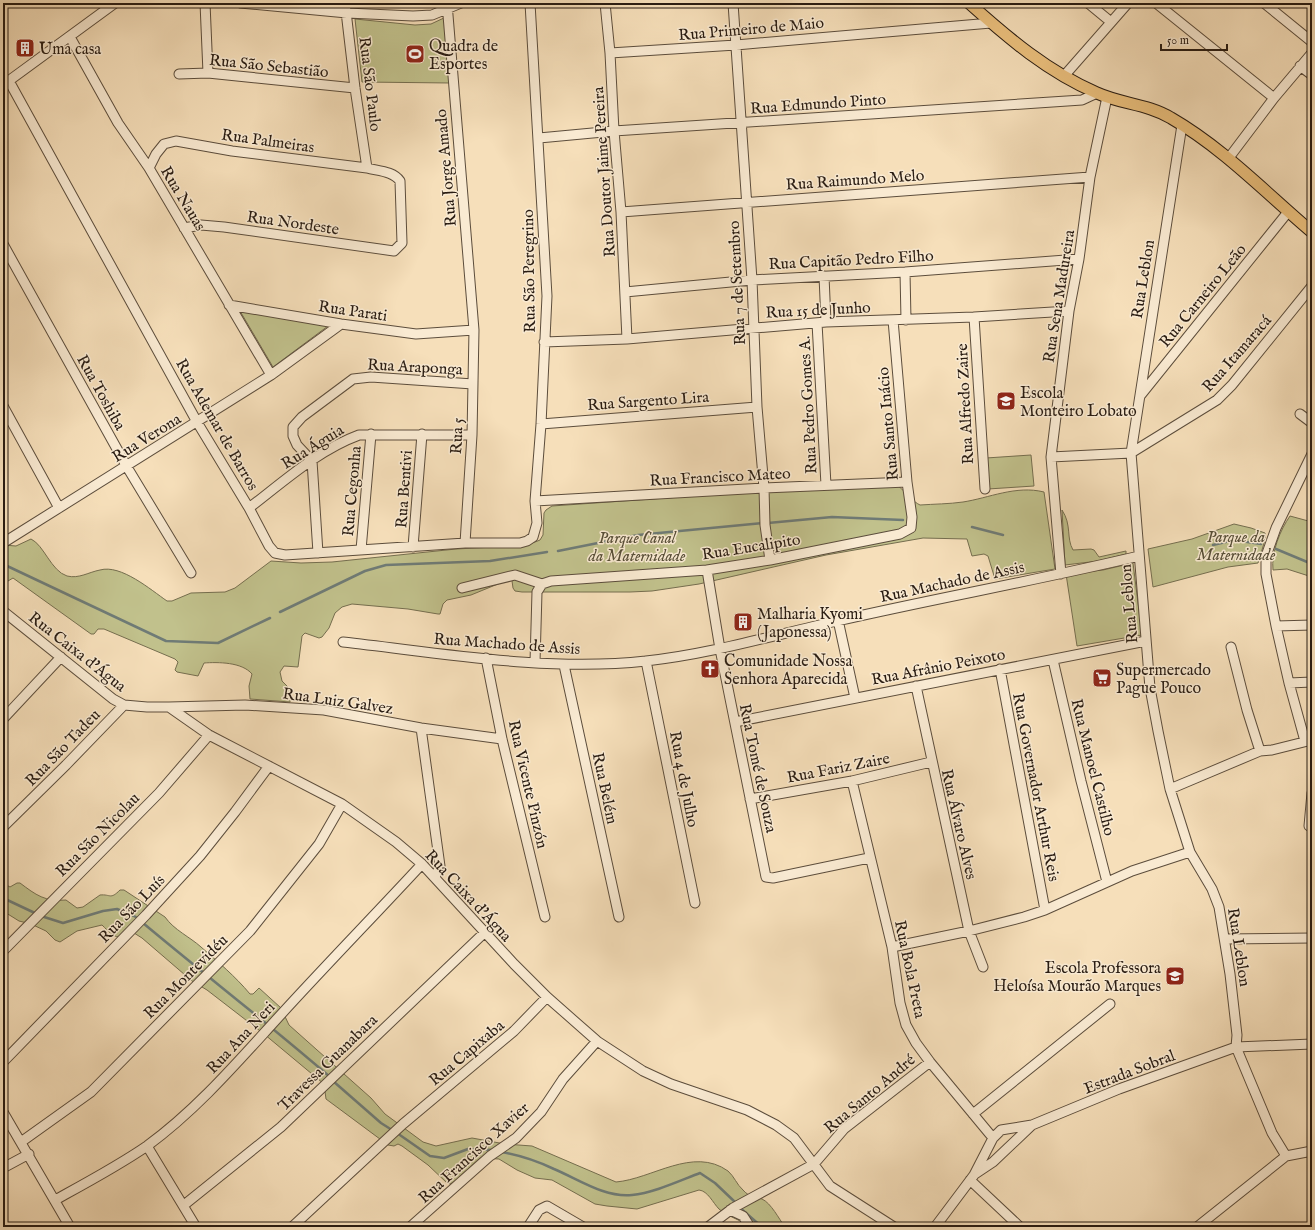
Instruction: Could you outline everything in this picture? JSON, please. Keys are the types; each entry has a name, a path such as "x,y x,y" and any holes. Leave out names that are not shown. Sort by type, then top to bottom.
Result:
{"main road":[{"path":"969,3 1030,54 1064,76 1102,95 1142,105 1161,113 1197,134 1312,232"}],"street":[{"path":"6,83 116,3"},
{"path":"205,3 208,73"},
{"path":"240,3 347,13 432,15 447,6 461,3"},
{"name":"Rua São Paulo","path":"345,3 355,88 367,168"},
{"name":"Rua São Peregrino","path":"530,3 547,296 541,424 535,501 537,523 533,537"},
{"name":"Rua Doutor Jaime Pereira","path":"605,3 621,212 627,339"},
{"name":"Rua 7 de Setembro","path":"733,3 740,123 752,280 757,407 764,488 765,525 770,560"},
{"path":"1088,3 1111,22"},
{"path":"1064,76 1128,3"},
{"path":"1156,3 1274,98"},
{"path":"1264,3 1312,42"},
{"name":"Rua Jorge Amado","path":"447,6 474,330"},
{"name":"Rua Primeiro de Maio","path":"610,53 736,45 991,22"},
{"name":"Rua Nauas","path":"70,37 118,123 149,168 271,375"},
{"path":"1228,159 1274,98 1312,53"},
{"path":"1300,66 1312,75"},
{"name":"Rua São Sebastião","path":"179,74 208,73 355,88"},
{"name":"Rua Ademar de Barros","path":"6,83 198,422 275,553 285,555 465,543 520,543 533,537"},
{"name":"Rua Edmundo Pinto","path":"539,138 614,131 1082,100 1102,95"},
{"name":"Rua Sena Madureira","path":"1061,574 1051,457 1069,312 1080,258 1102,95"},
{"name":"Rua Leblon","path":"1182,125 1138,397 1131,453 1150,688 1170,789 1190,852 1212,889 1219,907 1226,939 1237,1035 1236,1047 1269,1126 1286,1156"},
{"name":"Rua Palmeiras","path":"149,168 156,154 164,144 176,141 232,151 367,168 397,176 400,180 402,243 398,249"},
{"name":"Rua Raimundo Melo","path":"621,212 1090,177"},
{"name":"Rua Carneiro Leão","path":"1138,397 1288,212"},
{"name":"Rua Nordeste","path":"184,228 201,225 224,227 394,251 398,249"},
{"name":"Rua Toshiba","path":"3,244 127,466 191,573"},
{"name":"Rua Capitão Pedro Filho","path":"625,292 752,280 905,272 1080,258"},
{"path":"905,272 906,320"},
{"name":"Rua Pedro Gomes A.","path":"824,276 822,322 826,485"},
{"name":"Rua Itamaracá","path":"1131,453 1217,400 1232,385 1312,286"},
{"name":"Rua Parati","path":"229,305 341,324 416,334 474,330"},
{"name":"Rua 15 de Junho","path":"544,342 627,339 822,322 906,320 1069,312"},
{"name":"Rua Alfredo Zaire","path":"974,317 984,489"},
{"name":"Rua Santo Inácio","path":"893,320 912,525"},
{"name":"Rua Verona","path":"3,543 271,375 341,324"},
{"name":"Rua 5","path":"465,543 472,435 474,330"},
{"name":"Rua Araponga","path":"312,461 297,445 293,436 293,427 302,417 353,379 370,377 473,384"},
{"path":"3,406 6,420 58,508"},
{"name":"Rua Sargento Lira","path":"541,424 757,407"},
{"path":"1300,414 1312,423"},
{"name":"Rua Cegonha","path":"361,550 371,434"},
{"name":"Rua Bentivi","path":"413,546 422,434"},
{"name":"Rua Águia","path":"249,508 312,461 349,439 359,435 472,435"},
{"path":"1051,457 1131,453"},
{"path":"1170,789 1260,751 1272,750 1309,740 1289,683 1266,574 1266,556 1276,528 1312,454"},
{"path":"312,461 318,553"},
{"name":"Rua Francisco Mateo","path":"535,501 764,488 907,482"},
{"name":"Rua Eucalipito","path":"542,584 551,581 707,570 770,560 900,534 908,530 912,525"},
{"name":"Rua Machado de Assis","path":"343,642 564,665 646,661 720,649 838,620 1061,574 1139,556"},
{"name":"Rua Tomé de Souza","path":"707,570 720,649 766,877 773,878 869,858"},
{"path":"462,588 515,575 542,584 537,592 535,662"},
{"name":"Rua Caixa d'Água","path":"3,611 112,699 124,705 169,707 209,735 342,804 396,842 422,864 484,932 547,997 597,1040 643,1071 671,1084 747,1110 776,1125 794,1138 830,1186 894,1227"},
{"path":"838,620 854,698"},
{"path":"1276,626 1312,625"},
{"name":"Rua Afrânio Peixoto","path":"735,722 1146,641"},
{"path":"1232,647 1247,710 1260,751"},
{"path":"3,719 61,657"},
{"name":"Rua Vicente Pinzón","path":"486,658 502,739 545,917"},
{"name":"Rua Manoel Castilho","path":"1053,660 1081,781 1107,882"},
{"name":"Rua 4 de Julho","path":"646,661 695,903"},
{"name":"Rua Belém","path":"564,665 619,917"},
{"name":"Rua Governador Arthur Reis","path":"1000,669 1045,910"},
{"path":"1289,683 1312,682"},
{"name":"Rua Álvaro Alves","path":"916,686 931,762 969,931 983,967"},
{"name":"Rua São Tadeu","path":"3,827 66,766 124,705"},
{"name":"Rua Luiz Galvez","path":"169,707 245,706 316,710 421,728 502,739"},
{"path":"421,728 440,866 435,877"},
{"name":"Rua São Nicolau","path":"3,951 159,793 209,735"},
{"name":"Rua Fariz Zaire","path":"750,799 852,781 931,762"},
{"name":"Rua São Luís","path":"3,1062 146,915 200,856 269,766"},
{"name":"Rua Bola Preta","path":"852,781 869,858 892,947 900,1003 906,1025 916,1043 930,1062 993,1138"},
{"path":"1309,826 1312,793"},
{"name":"Rua Montevidéu","path":"21,1142 91,1092 213,971 276,900 319,844 342,804"},
{"path":"892,947 969,931 1045,910 1132,871 1190,852"},
{"name":"Rua Ana Neri","path":"55,1200 106,1172 147,1146 170,1127 242,1060 274,1022 422,864"},
{"name":"Travessa Guanabara","path":"184,1205 281,1127 484,932"},
{"path":"1226,939 1312,938"},
{"name":"Rua Capixaba","path":"292,1227 400,1126 514,1031 547,997"},
{"path":"973,1114 1110,1004"},
{"name":"Rua Francisco Xavier","path":"410,1227 492,1155 512,1141 541,1112 563,1078 597,1040"},
{"name":"Estrada Sobral","path":"935,1227 972,1178 993,1138 1000,1130 1032,1125 1133,1084 1236,1047 1312,1044"},
{"name":"Rua Santo André","path":"708,1227 731,1209 814,1164 844,1129 930,1062"},
{"path":"3,1112 29,1154 70,1227"},
{"name":"Estrada Sobral","path":"972,1178 993,1162 1032,1125"},
{"path":"1007,1129 1015,1141"},
{"path":"147,1146 196,1227"},
{"path":"1197,1227 1286,1156 1312,1151"},
{"path":"985,1152 993,1162"},
{"path":"3,1168 29,1154"},
{"path":"972,1178 1020,1227"},
{"path":"528,1227 539,1210 547,1206 583,1227"},
{"path":"731,1209 743,1216 750,1227"}],"green space":[{"path":"446,17 450,83 362,82 355,19 415,25 431,24"},
{"path":"240,311 328,326 273,367"},
{"path":"1031,455 1034,486 988,489 986,458"},
{"name":"Parque Canal da Maternidade","path":"898,486 920,505 963,502 1013,491 1034,490 1044,492 1055,569 995,579 988,556 984,554 972,556 967,539 923,538 826,555 699,584 652,591 522,592 515,591 510,579 471,595 447,600 443,604 440,614 408,609 352,604 342,607 335,613 329,628 322,637 319,638 305,633 302,636 298,667 284,666 280,672 282,681 291,690 290,702 250,699 249,686 252,674 248,670 236,665 204,663 198,676 177,672 175,670 178,662 175,659 104,629 98,629 94,634 91,634 13,578 3,584 3,545 16,546 31,539 36,542 56,569 67,576 80,576 108,569 117,571 135,579 167,601 172,601 191,593 225,592 235,588 271,561 301,563 332,562 456,549 514,546 535,542 540,540 543,535 544,513 552,506 738,493"},
{"path":"1062,510 1067,521 1073,550 1091,549 1094,550 1099,557 1126,551 1126,554 1098,561 1065,565"},
{"name":"Parque da Maternidade","path":"1290,516 1312,522 1312,577 1287,569 1273,570 1273,556 1277,542"},
{"name":"Parque da Maternidade","path":"1234,524 1265,533 1265,540 1258,563 1228,567 1153,587 1148,549 1192,539"},
{"path":"1133,563 1142,635 1077,646 1066,574 1103,570"},
{"path":"3,883 10,887 20,883 41,897 52,900 66,900 77,908 83,907 100,895 112,896 120,890 124,890 165,917 173,926 197,943 250,994 253,994 259,988 281,1008 289,1025 371,1098 385,1114 423,1142 436,1146 472,1138 505,1144 532,1146 616,1182 630,1180 672,1166 687,1163 701,1162 715,1164 728,1171 747,1194 765,1201 772,1208 785,1227 749,1227 723,1212 708,1195 699,1190 637,1209 595,1204 552,1180 535,1178 517,1170 499,1159 480,1158 454,1182 450,1184 447,1183 428,1165 402,1146 398,1144 394,1146 388,1145 326,1099 324,1084 264,1034 207,990 192,981 142,938 134,933 120,937 116,936 110,933 102,925 77,931 60,942 55,940 46,931 31,924 19,921 3,911"}],"waterway":[{"path":"768,523 832,517 903,520"},
{"path":"558,551 638,535 763,523"},
{"path":"972,527 1003,535"},
{"path":"1213,545 1234,540 1261,544"},
{"path":"1276,549 1312,564"},
{"path":"280,612 365,571 386,565 490,561 547,552"},
{"path":"5,565 166,641 218,643 270,618"},
{"path":"3,898 37,914"},
{"path":"41,916 63,923 103,911 117,909 139,919"},
{"path":"143,923 330,1077"},
{"path":"333,1081 381,1123 392,1130"},
{"path":"397,1133 430,1156 444,1158 468,1149 494,1150"},
{"path":"501,1152 535,1161 592,1187 612,1194 632,1195 649,1192 700,1173 715,1183 736,1203"},
{"path":"739,1207 762,1227"}],"place":[{"name":"Uma casa","path":"25,48"},
{"name":"Quadra de Esportes","path":"415,54"},
{"name":"Escola Monteiro Lobato","path":"1006,401"},
{"name":"Malharia Kyomi (Japonessa)","path":"743,622"},
{"name":"Comunidade Nossa Senhora Aparecida","path":"710,669"},
{"name":"Supermercado Pague Pouco","path":"1102,678"},
{"name":"Escola Professora Heloísa Mourão Marques","path":"1175,976"}]}
